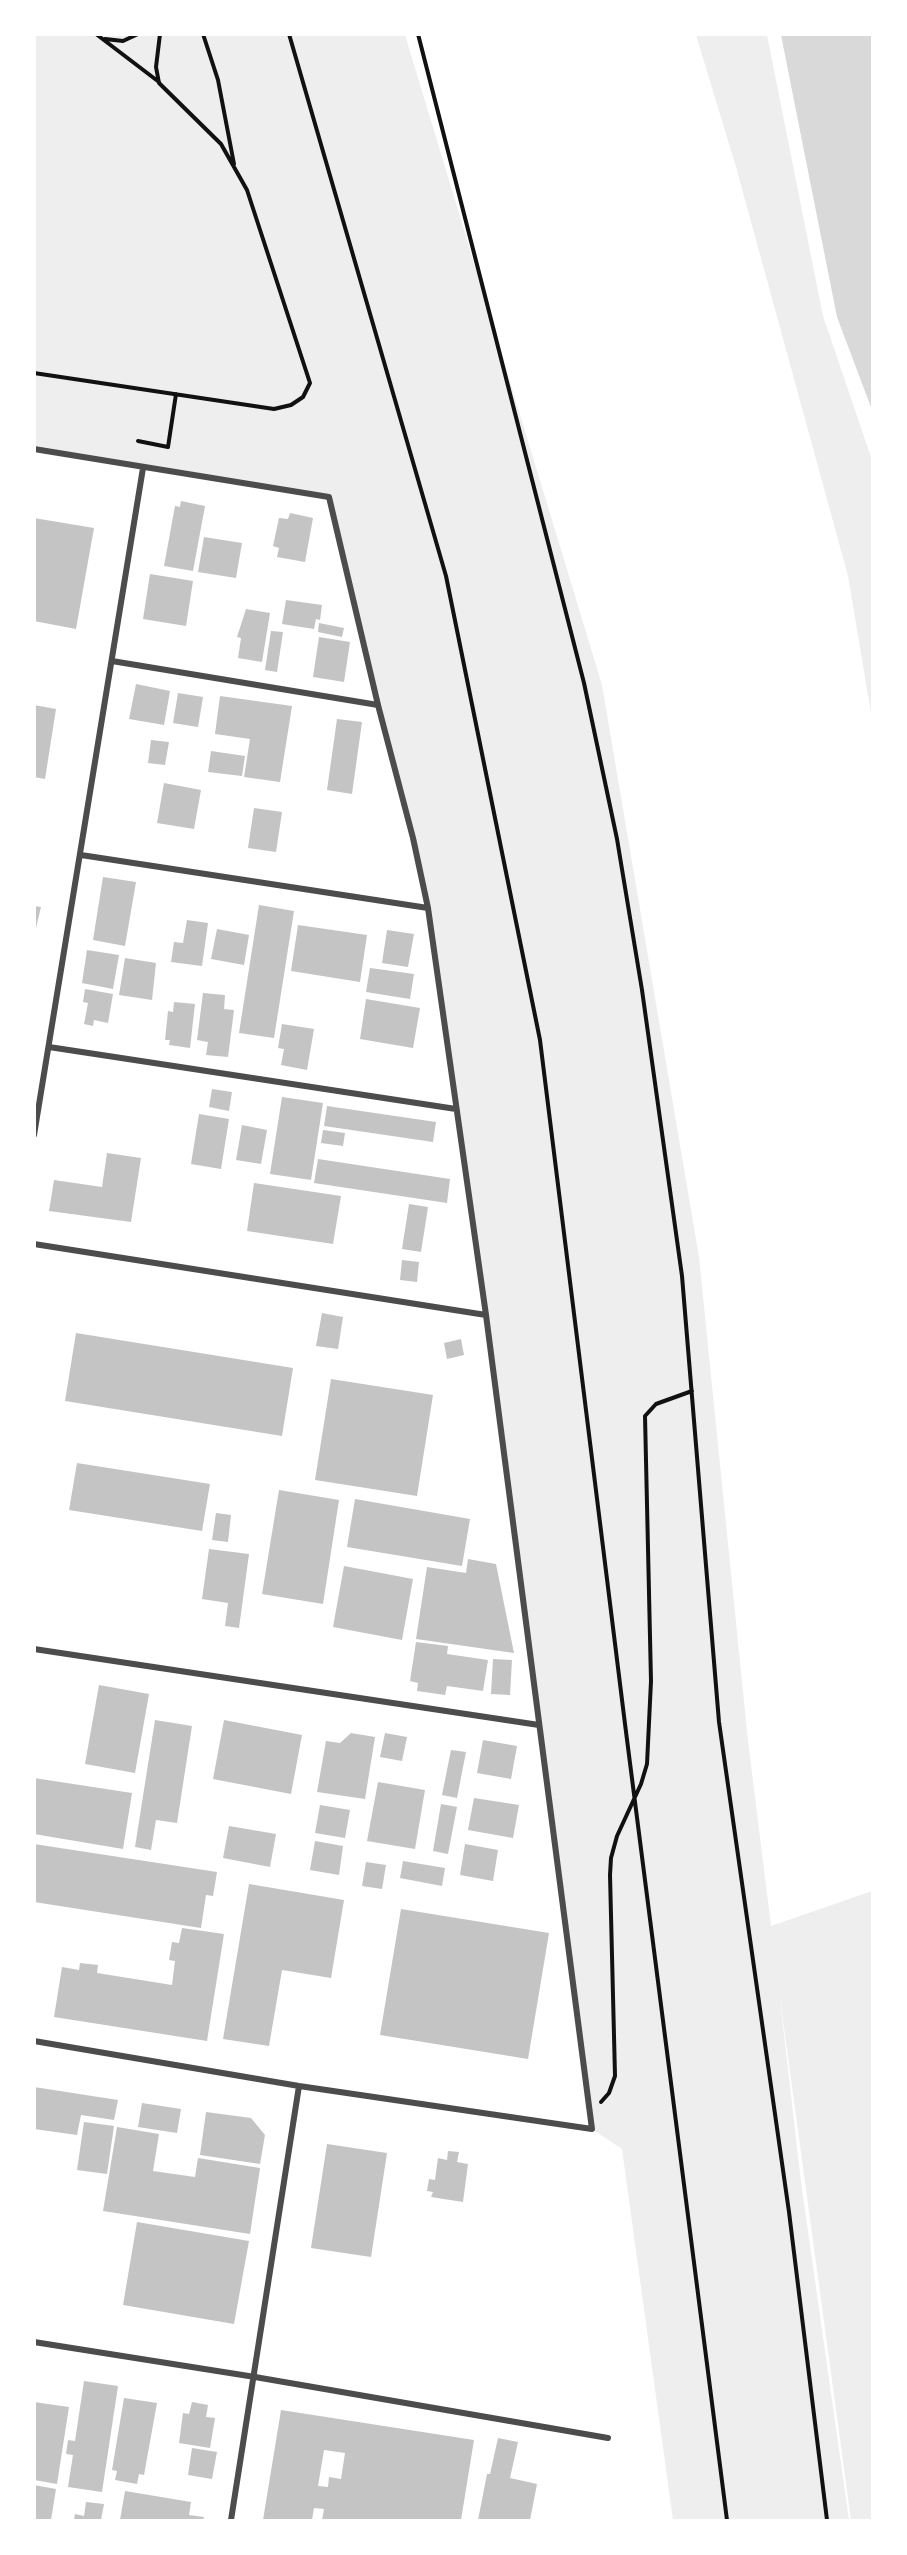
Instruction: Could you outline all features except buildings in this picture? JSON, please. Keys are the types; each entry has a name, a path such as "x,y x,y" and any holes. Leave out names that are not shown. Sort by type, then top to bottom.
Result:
{"street":[{"path":"34,449 329,497 378,705 413,838 428,909 486,1315 592,2129 299,2086 34,2041"},
{"path":"34,1135 143,468"},
{"path":"112,661 378,705"},
{"path":"81,855 428,909"},
{"path":"49,1047 456,1109"},
{"path":"34,1244 486,1315"},
{"path":"34,1649 539,1725"},
{"path":"231,2520 299,2086"},
{"path":"34,2342 255,2377 608,2438"}],"path":[{"path":"96,34 112,41 123,41 138,34"},
{"path":"34,373 274,409 291,405 303,397 310,383 247,190 221,144 159,83 96,34"},
{"path":"159,83 156,67 160,34"},
{"path":"203,34 218,80 235,168"},
{"path":"290,34 446,576 540,1040 634,1799 727,2520"},
{"path":"418,34 584,683 617,838 642,990 682,1276 719,1722 789,2212 827,2520"},
{"path":"138,441 168,447 176,394"},
{"path":"590,2114 609,2093 615,2076 610,1875 617,1836 647,1764 651,1681 645,1416 656,1404 692,1391"}],"shaded area":[{"path":"34,35 405,35 602,685 699,1257 748,1741 771,1926 872,1891 872,2520 851,2520 779,1991 801,2182 849,2520 673,2520 622,2149 592,2129 486,1315 428,909 329,497 35,449"},
{"path":"696,35 767,35 823,316 872,460 872,719 848,576 736,167"},
{"path":"781,35 872,35 872,410 837,317"}]}
